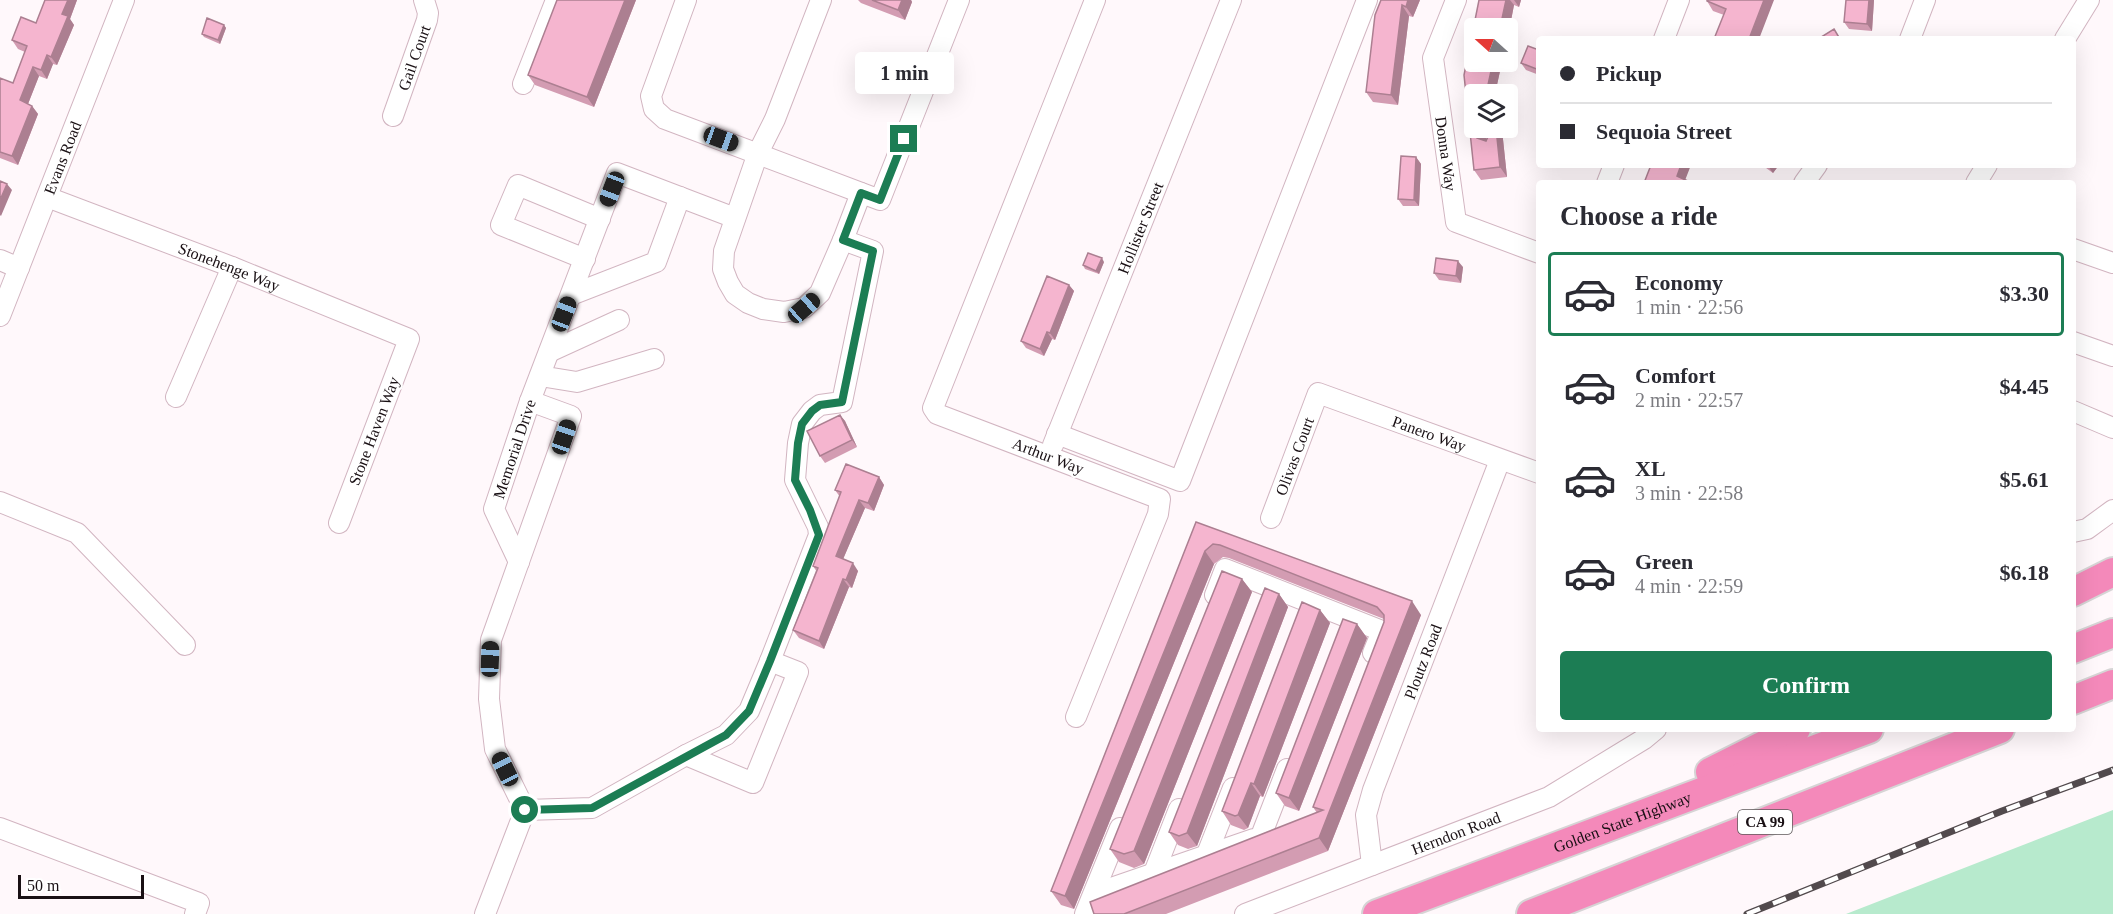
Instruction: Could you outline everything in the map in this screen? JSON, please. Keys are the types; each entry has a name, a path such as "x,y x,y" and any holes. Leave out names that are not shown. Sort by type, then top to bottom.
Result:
{"highway":[{"path":"2076,590 2113,572"},
{"path":"2076,648 2113,633"},
{"path":"2076,699 2113,684"},
{"path":"1569,842 1790,732"},
{"name":"Golden State Highway","path":"1377,914 1861,732"},
{"name":"CA 99","path":"1531,914 1992,732"}],"street":[{"name":"Evans Road","path":"0,316 124,0"},
{"name":"Gail Court","path":"393,116 428,20 424,0"},
{"path":"524,84 556,0"},
{"path":"686,0 651,96 654,109 665,119 880,200 959,0"},
{"path":"821,0 775,119 758,153 724,251 723,269 735,294 763,309 784,312 804,308 820,293 861,193"},
{"name":"Arthur Way","path":"1076,717 1158,514 1160,499 937,414 933,408 1095,0"},
{"name":"Hollister Street","path":"1049,455 1231,0"},
{"path":"1057,434 1180,481 1367,0"},
{"name":"Donna Way","path":"1456,0 1433,58 1456,222 1536,252"},
{"path":"1665,36 1679,0"},
{"path":"1911,36 1925,0"},
{"path":"2067,36 2089,0"},
{"name":"Memorial Drive","path":"519,562 494,509 530,401 617,174 735,218"},
{"path":"585,259 501,225 518,186 600,219"},
{"name":"Stonehenge Way","path":"47,197 232,267 410,339"},
{"path":"571,295 656,262 680,197"},
{"path":"525,810 592,808 726,735 749,711 819,535 795,480 798,443 802,424 812,411 820,405 842,402 873,251 843,240"},
{"path":"2076,250 2113,263"},
{"path":"0,260 19,268"},
{"path":"176,397 232,267"},
{"path":"549,352 619,320"},
{"name":"Stone Haven Way","path":"339,523 410,339"},
{"path":"2076,343 2113,356"},
{"path":"540,376 577,382 654,358"},
{"name":"Panero Way","path":"1318,393 1536,472"},
{"name":"Olivas Court","path":"1271,518 1318,393"},
{"path":"484,914 525,810 495,749 489,699 491,640 571,416 530,401"},
{"path":"2076,412 2113,428"},
{"name":"Ploutz Road","path":"1372,865 1366,815 1373,790 1500,460"},
{"path":"0,502 77,533 185,645"},
{"path":"2076,531 2087,529 2113,510"},
{"path":"1208,613 1225,569 1304,600 1382,631 1365,675"},
{"path":"1258,608 1267,586"},
{"path":"1295,622 1304,600"},
{"path":"1337,639 1346,617"},
{"path":"686,755 753,783 798,672 770,661"},
{"name":"Herndon Road","path":"1245,914 1549,797 1602,766 1652,732"},
{"path":"1261,836 1294,748"},
{"path":"1207,854 1241,766"},
{"path":"1154,873 1184,796"},
{"path":"1085,914 1129,807"},
{"path":"0,828 197,908"},
{"path":"1094,894 1280,830"}],"green space":[{"path":"2113,810 2113,914 1846,914"}],"building":[{"path":"45,0 68,0 62,14 68,16 51,57 47,55 41,70 33,67 20,100 32,106 12,156 0,152 0,78 13,83 27,46 12,40 21,17 36,23"},
{"path":"557,0 625,0 587,97 528,75"},
{"path":"872,0 902,0 898,10"},
{"path":"1381,0 1408,0 1406,7 1402,5 1391,95 1366,92 1375,15"},
{"path":"1479,0 1506,0 1502,18 1475,18"},
{"path":"1764,0 1750,36 1715,36 1726,9 1707,1"},
{"path":"1846,0 1869,0 1867,24 1844,22"},
{"path":"207,18 224,25 218,40 202,34"},
{"path":"1834,29 1838,36 1823,36"},
{"path":"1528,46 1536,49 1536,69 1521,63"},
{"path":"1465,72 1491,72 1488,84 1465,84"},
{"path":"1471,138 1486,141 1487,138 1497,138 1500,167 1474,170"},
{"path":"1401,156 1416,157 1414,200 1398,199"},
{"path":"1650,168 1680,168 1677,176 1686,180 1645,180"},
{"path":"0,181 7,184 0,200"},
{"path":"1088,253 1102,258 1096,271 1083,265"},
{"path":"1436,258 1458,261 1456,276 1434,273"},
{"path":"1047,276 1069,285 1050,333 1047,332 1040,349 1021,341"},
{"path":"840,415 852,440 820,456 807,431"},
{"path":"846,464 879,477 868,503 859,500 836,556 853,563 846,580 843,579 819,641 793,630 818,568 813,566 841,492 835,490"},
{"path":"1196,522 1412,601 1319,838 1124,914 1094,914 1090,902 1323,810 1313,807 1384,622 1384,615 1377,607 1213,544 1205,551 1065,896 1051,891"},
{"path":"1222,571 1242,579 1134,851 1124,854 1110,849"},
{"path":"1265,588 1279,594 1187,833 1179,836 1169,832"},
{"path":"1302,602 1320,610 1254,784 1251,783 1238,815 1235,816 1222,811"},
{"path":"1343,619 1357,624 1289,798 1276,793"}],"railway":[{"path":"1747,914 2002,811 2113,770"}],"route":[{"path":"525,810 592,808 726,735 749,711 819,535 818,527 795,480 798,443 802,424 812,411 820,405 842,402 873,251 843,240 861,193 880,200 904,139"}]}
